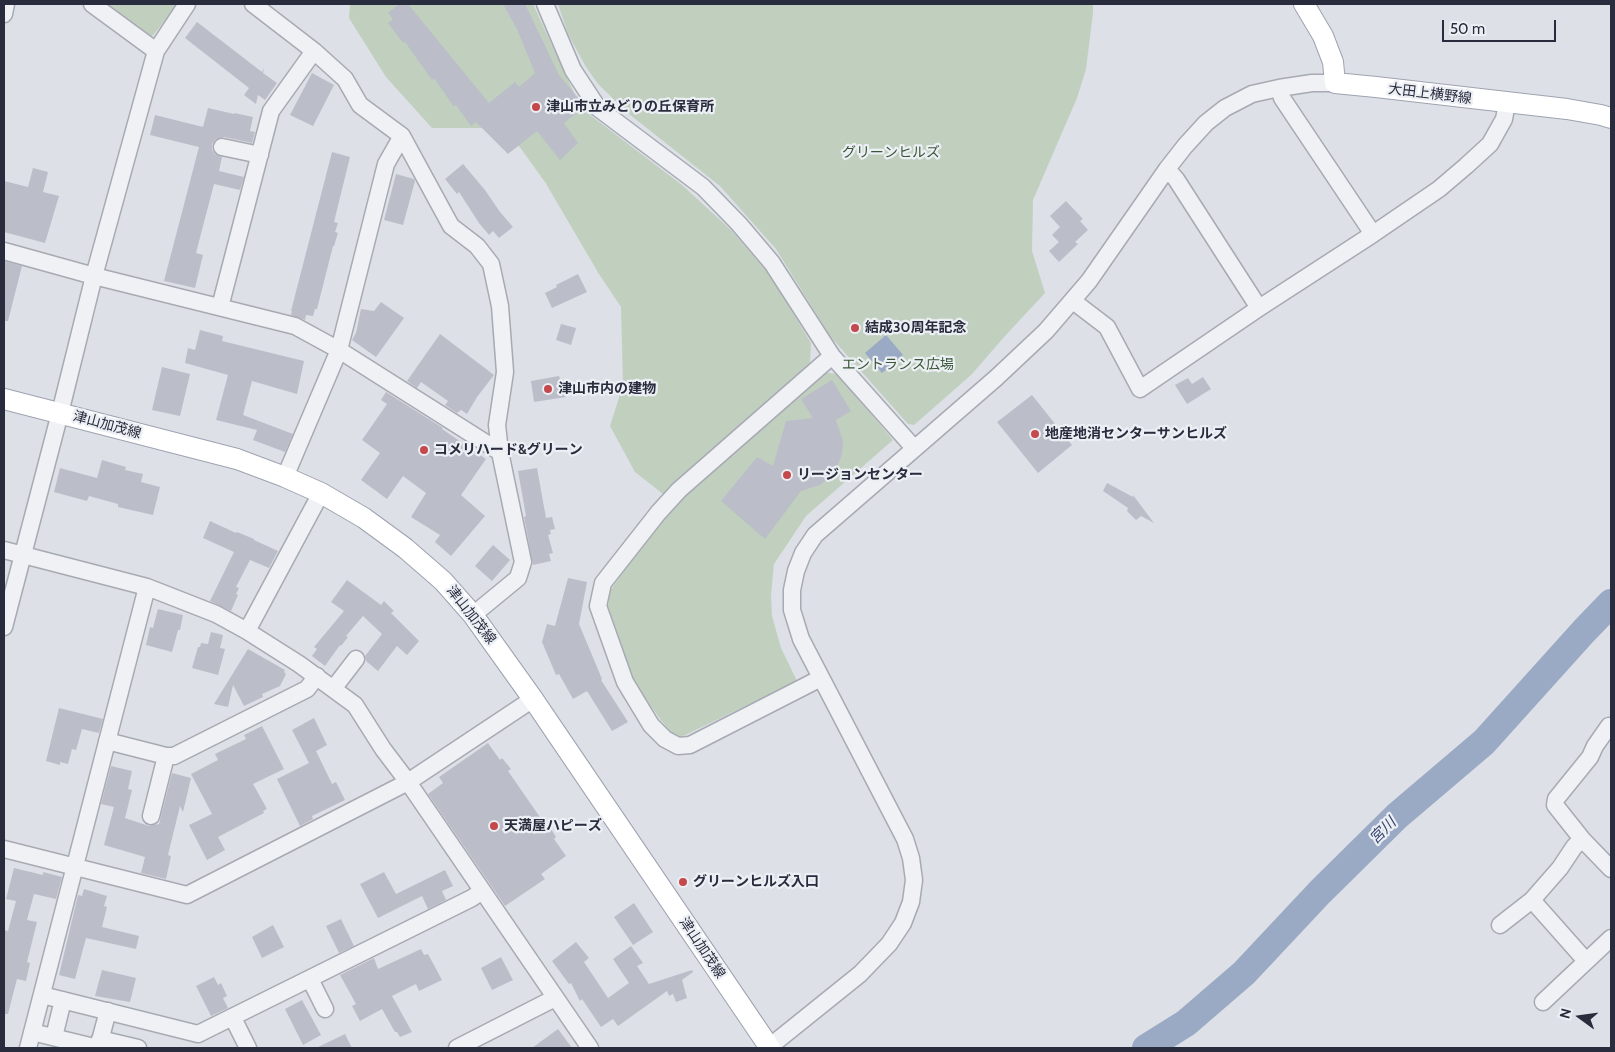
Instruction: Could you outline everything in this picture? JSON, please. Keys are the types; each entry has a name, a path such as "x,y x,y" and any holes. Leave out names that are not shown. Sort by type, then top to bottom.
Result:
{"main road":[{"path":"1304,4 1323,36 1334,62 1335,83"},
{"name":"大田上横野線","path":"1335,83 1376,86 1601,114 1611,118"},
{"name":"津山加茂線","path":"4,399 237,459 321,493 364,518 406,548 443,581 473,615 533,699 769,1048"}],"street":[{"path":"4,14 6,4"},
{"path":"92,4 156,50"},
{"path":"4,627 94,276 156,50 187,4"},
{"path":"253,4 314,51 345,79 360,105 402,136 450,226 477,246 491,264 500,306 505,372 497,425 500,452 524,562 518,578 473,615"},
{"path":"545,4 573,70 598,108 703,186 740,224 772,263 832,356 914,448"},
{"path":"220,307 271,112 314,51"},
{"path":"769,1048 860,974 890,944 903,924 911,902 914,880 911,858 905,839 801,639 792,610 792,590 796,571 803,553 815,535 996,378 1046,330 1089,281 1167,169 1206,123 1225,108 1252,94 1312,83 1335,83"},
{"path":"1279,88 1282,98 1373,234"},
{"path":"1073,301 1106,327 1140,389 1258,308 1439,189 1490,144 1504,119 1507,103"},
{"path":"285,477 340,350 386,164 402,136"},
{"path":"222,147 260,155"},
{"path":"1167,169 1176,179 1258,308"},
{"path":"4,251 94,276 295,326 340,350 500,452"},
{"path":"821,678 690,745 678,746 665,739 651,725 625,682 598,606 603,583 658,513 679,490 832,356"},
{"path":"247,631 321,493"},
{"path":"4,550 147,587 216,614 247,631 317,676 355,705 383,749 408,782 590,1048"},
{"path":"28,1048 147,587"},
{"path":"333,689 356,659"},
{"path":"108,741 166,756 174,756 307,689 317,676"},
{"path":"4,849 187,895 408,782 533,699"},
{"path":"1609,726 1590,757 1556,799 1555,805 1582,839 1611,869"},
{"path":"151,816 166,756"},
{"path":"1500,925 1532,900 1582,839"},
{"path":"42,994 198,1034 472,898 482,891"},
{"path":"1532,900 1586,961"},
{"path":"1543,1002 1611,938"},
{"path":"310,979 325,1009"},
{"path":"457,1048 555,998"},
{"path":"54,1037 63,1000"},
{"path":"32,1032 98,1048 108,1011"},
{"path":"233,1018 248,1048"},
{"path":"100,1039 138,1048"}],"green space":[{"path":"101,4 179,4 153,35 147,38"},
{"path":"350,4 533,4 581,108 682,185 731,230 770,275 811,343 810,363 663,494 635,472 610,426 623,385 621,307 599,274 545,182 506,128 432,128 386,77 349,18"},
{"name":"グリーンヒルズ","path":"558,4 1093,4 1086,69 1077,98 1033,200 1032,251 1045,293 971,375 914,425 908,424 830,336 776,249 720,186 629,114 598,84 586,67 568,34"},
{"path":"821,372 837,374 893,440 806,516 774,564 771,595 772,616 781,648 797,681 677,739 660,719 634,682 608,606 610,591 663,513"}],"water":[{"path":"886,335 903,355 882,373 865,353"}],"building":[{"path":"399,4 408,4 489,103 515,82 519,87 535,73 517,29 503,4 525,4 559,75 585,106 564,123 578,143 560,160 537,131 508,154 476,122 471,126 456,105 454,107 434,78 432,80 405,42 403,43 388,23 393,19 388,13"},
{"path":"197,22 262,72 264,68 263,73 277,83 265,100 258,95 256,104 244,95 249,88 185,38"},
{"path":"312,73 334,85 313,126 290,115"},
{"path":"208,108 253,117 250,131 255,132 252,143 224,137 215,140 212,144 212,150 215,154 222,157 219,171 244,177 240,190 214,184 196,253 203,255 195,288 164,281 199,147 150,135 155,115 203,127"},
{"path":"332,152 350,157 334,222 338,223 335,232 338,233 317,309 315,309 313,316 306,315 305,320 291,315 291,311"},
{"path":"463,164 513,227 499,238 493,231 489,235 459,192 457,194 445,179"},
{"path":"33,168 48,172 43,192 59,196 45,243 4,232 4,181 28,187"},
{"path":"396,174 414,179 415,181 403,225 384,220"},
{"path":"1066,201 1083,219 1080,221 1088,230 1075,242 1078,244 1059,262 1049,251 1059,242 1052,235 1060,227 1050,216"},
{"path":"4,261 22,266 8,321 4,321"},
{"path":"578,274 587,292 552,308 545,293"},
{"path":"381,302 404,318 376,357 352,340 356,333 361,309 374,311"},
{"name":"津山市内の建物","path":"561,324 576,328 571,345 556,340"},
{"path":"200,330 223,336 222,341 304,361 297,394 252,381 243,415 293,434 285,452 253,440 257,430 216,420 228,375 185,363 188,348 195,350"},
{"path":"440,334 494,375 467,414 461,410 457,413 445,405 448,401 421,382 417,388 407,381"},
{"path":"162,367 190,374 180,416 152,410"},
{"name":"津山市内の建物","path":"559,376 566,397 534,402 531,381"},
{"path":"1203,377 1211,389 1187,404 1175,385 1188,378 1192,384"},
{"name":"リージョンセンター","path":"832,380 851,411 836,420 843,441 842,454 837,467 830,477 820,485 801,491 765,539 721,501 757,457 773,466 786,421 813,418 801,399"},
{"name":"コメリハード&グリーン","path":"386,392 443,428 486,459 461,495 485,516 451,556 435,542 440,535 411,517 426,493 403,476 387,499 361,480 380,453 362,440 387,404 381,400"},
{"name":"地産地消センターサンヒルズ","path":"1032,395 1072,445 1038,473 997,422"},
{"path":"102,460 126,467 125,470 143,474 141,482 160,487 153,515 118,507 118,504 89,496 87,501 54,492 60,468 97,478"},
{"path":"537,468 546,518 552,517 555,529 550,530 551,534 548,535 553,553 549,554 551,561 533,565 518,471"},
{"path":"1107,483 1133,497 1133,495 1154,523 1141,516 1136,520 1127,511 1128,508 1103,491"},
{"path":"210,521 278,551 269,568 250,560 236,587 239,588 236,594 238,595 231,611 210,601 234,552 203,538"},
{"path":"493,545 510,560 492,581 475,566"},
{"path":"568,578 587,582 579,624 601,680 628,722 612,731 587,691 573,699 559,674 556,675 542,642 547,624 555,626"},
{"path":"347,580 381,605 384,601 394,611 391,613 419,641 407,655 397,646 378,671 366,661 365,656 382,634 363,616 325,666 312,656 317,649 314,647 344,611 331,602"},
{"path":"158,609 183,615 172,652 146,645 150,627 153,628"},
{"path":"211,632 223,635 220,648 225,649 218,675 192,668 198,647 200,647 201,643 208,644"},
{"path":"248,649 285,670 286,674 280,686 262,694 263,697 244,706 233,685 228,707 214,704"},
{"path":"59,708 103,719 99,733 82,729 76,750 72,749 68,764 60,762 60,765 46,761"},
{"path":"314,718 327,745 316,751 332,784 336,782 345,800 312,816 313,819 300,826 277,779 309,763 292,730"},
{"path":"262,726 284,769 253,784 267,809 263,811 264,813 218,837 225,850 207,860 189,825 212,814 191,774 218,760 215,754 246,739 244,735"},
{"path":"488,743 500,760 502,758 511,769 508,771 544,823 546,821 556,837 554,839 566,856 541,874 545,879 505,906 428,794 443,783 439,777"},
{"path":"111,766 132,771 128,789 132,790 125,818 149,826 159,824 172,773 191,778 183,812 180,806 168,855 171,856 166,879 141,873 145,857 104,845 114,807 101,804"},
{"path":"14,868 43,875 43,872 62,877 56,899 34,894 27,920 37,922 27,962 30,963 26,981 17,979 8,1014 4,1014 4,930 8,931 16,901 6,899"},
{"path":"445,870 453,886 442,891 446,900 428,909 422,896 378,918 360,884 384,872 396,894"},
{"path":"84,889 107,896 104,906 107,907 102,927 139,936 136,949 86,938 75,979 59,975 78,895 82,896"},
{"path":"634,903 653,932 633,945 614,917"},
{"path":"341,919 354,946 339,953 326,926"},
{"path":"273,925 284,947 262,958 252,937"},
{"path":"576,942 589,958 584,962 608,998 629,983 613,959 631,946 643,963 637,966 649,984 692,970 693,972 682,980 687,998 676,1002 673,994 669,996 667,991 618,1026 613,1019 601,1027 582,999 580,1001 571,983 569,984 552,961"},
{"path":"421,949 424,955 428,954 442,980 419,991 416,984 392,996 412,1032 400,1037 395,1032 382,1009 360,1021 352,1006 356,1004 340,975 374,958 378,969"},
{"path":"501,957 513,980 492,990 481,968"},
{"path":"102,970 136,978 130,1002 95,996"},
{"path":"214,977 218,985 221,983 227,996 223,998 228,1008 211,1016 196,986"},
{"path":"302,1000 321,1035 303,1045 285,1009"},
{"path":"558,1029 572,1048 532,1048"},
{"path":"345,1034 352,1048 316,1048"}],"waterway":[{"name":"宮川","path":"1146,1048 1186,1023 1244,973 1320,892 1397,816 1484,742 1611,603"}],"place":[{"name":"津山市立みどりの丘保育所","path":"536,107"},
{"name":"結成30周年記念","path":"855,328"},
{"name":"津山市内の建物","path":"548,389"},
{"name":"地産地消センターサンヒルズ","path":"1035,434"},
{"name":"コメリハード&グリーン","path":"424,450"},
{"name":"リージョンセンター","path":"787,475"},
{"name":"天満屋ハピーズ","path":"494,826"},
{"name":"グリーンヒルズ入口","path":"683,882"}],"park label":[{"name":"エントランス広場","path":"898,365"}]}
